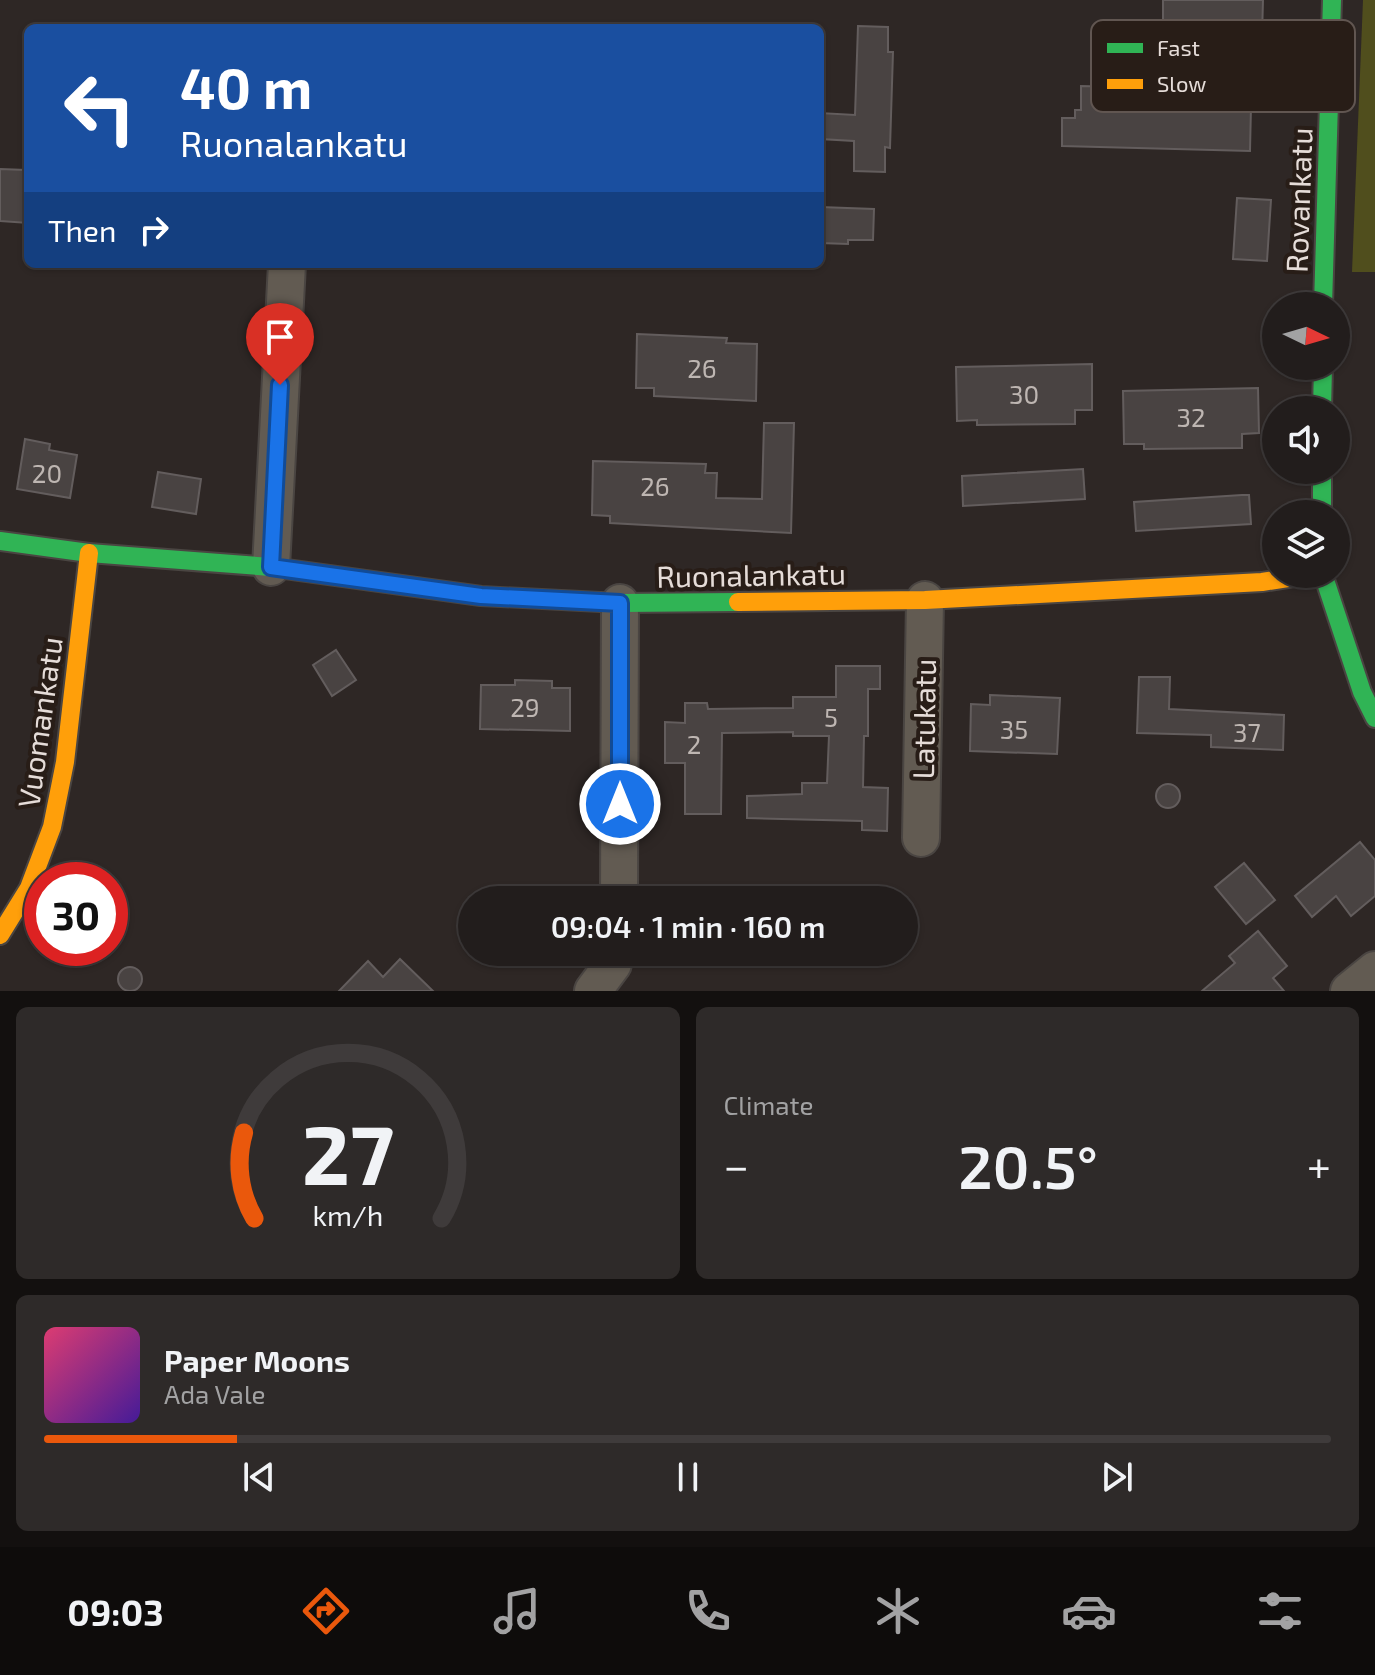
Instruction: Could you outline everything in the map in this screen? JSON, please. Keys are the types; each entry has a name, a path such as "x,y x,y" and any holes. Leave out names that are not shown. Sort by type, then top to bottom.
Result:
{"street":[{"name":"Rovankatu","path":"1331,20 1332,0"},
{"name":"Rovankatu","path":"1323,292 1329,112"},
{"path":"271,567 287,268"},
{"name":"Ruonalankatu","path":"0,541 89,553 271,567 481,596 620,603 925,600 1262,582"},
{"name":"Vuomankatu","path":"0,935 29,888 52,827 65,762 89,553"},
{"path":"1328,588 1362,692 1375,718"},
{"name":"Latukatu","path":"921,838 925,600"},
{"path":"619,886 620,603"},
{"path":"593,991 612,966"},
{"path":"1349,991 1375,970"}],"shaded area":[{"path":"1363,0 1375,0 1375,272 1352,272"}],"building":[{"path":"1163,0 1263,0 1262,20 1163,20"},
{"path":"858,26 888,27 888,52 893,52 890,148 885,147 885,172 854,171 854,141 824,139 824,113 855,115"},
{"path":"1081,86 1091,86 1091,112 1251,112 1250,151 1062,146 1062,118 1075,118 1075,110 1081,110"},
{"path":"0,169 24,170 24,223 0,221"},
{"path":"1237,198 1271,200 1267,261 1233,259"},
{"path":"824,207 874,209 873,240 848,240 848,244 824,243"},
{"path":"637,334 727,338 726,343 757,344 756,401 654,396 654,388 636,388"},
{"path":"1092,364 1092,410 1075,410 1075,424 977,425 977,420 957,421 956,367"},
{"path":"1258,388 1259,433 1242,434 1242,448 1144,449 1144,444 1124,444 1123,391"},
{"path":"764,423 794,423 791,533 610,523 610,516 592,515 593,461 706,464 705,473 717,473 716,498 762,499"},
{"path":"25,439 50,444 49,450 77,455 70,498 17,489"},
{"path":"1083,469 1085,499 963,506 962,476"},
{"path":"158,472 201,479 196,514 152,507"},
{"path":"1249,495 1251,524 1136,531 1134,502"},
{"path":"336,650 356,680 332,696 313,665"},
{"path":"836,666 880,666 880,689 868,689 863,787 888,788 887,831 862,830 862,821 747,818 747,796 802,794 802,783 827,783 829,736 793,736 793,732 722,733 721,814 685,814 685,763 665,763 665,722 685,723 685,703 707,703 708,709 793,708 793,697 836,697"},
{"path":"1139,677 1170,677 1169,709 1284,715 1283,750 1211,747 1211,735 1137,733"},
{"path":"515,680 552,681 552,688 570,688 570,731 480,729 481,685 515,685"},
{"path":"990,695 1060,698 1057,754 970,751 971,704 990,705"},
{"path":"1168,784 1179,791 1180,796 1173,807 1168,808 1157,801 1156,796 1163,785"},
{"path":"1360,842 1375,860 1375,896 1351,916 1336,896 1312,917 1295,896"},
{"path":"1244,863 1275,900 1246,924 1215,887"},
{"path":"1258,931 1287,966 1273,978 1284,991 1202,991 1235,963 1229,956"},
{"path":"400,959 433,991 339,991 368,961 383,977"},
{"path":"130,967 141,974 142,979 135,990 130,991 119,984 118,979 125,968"}],"traffic: fast":[{"path":"1331,20 1332,0"},
{"path":"1323,292 1329,112"},
{"path":"1322,396 1323,380"},
{"path":"1322,484 1322,500"},
{"path":"0,541 89,553 271,567 481,596 620,603 738,602"},
{"path":"1328,588 1362,692 1375,718"}],"traffic: slow":[{"path":"0,935 29,888 52,827 65,762 89,553"},
{"path":"738,602 925,600 1262,582"}],"route":[{"path":"280,385 271,567 481,596 620,603 620,804"}]}
